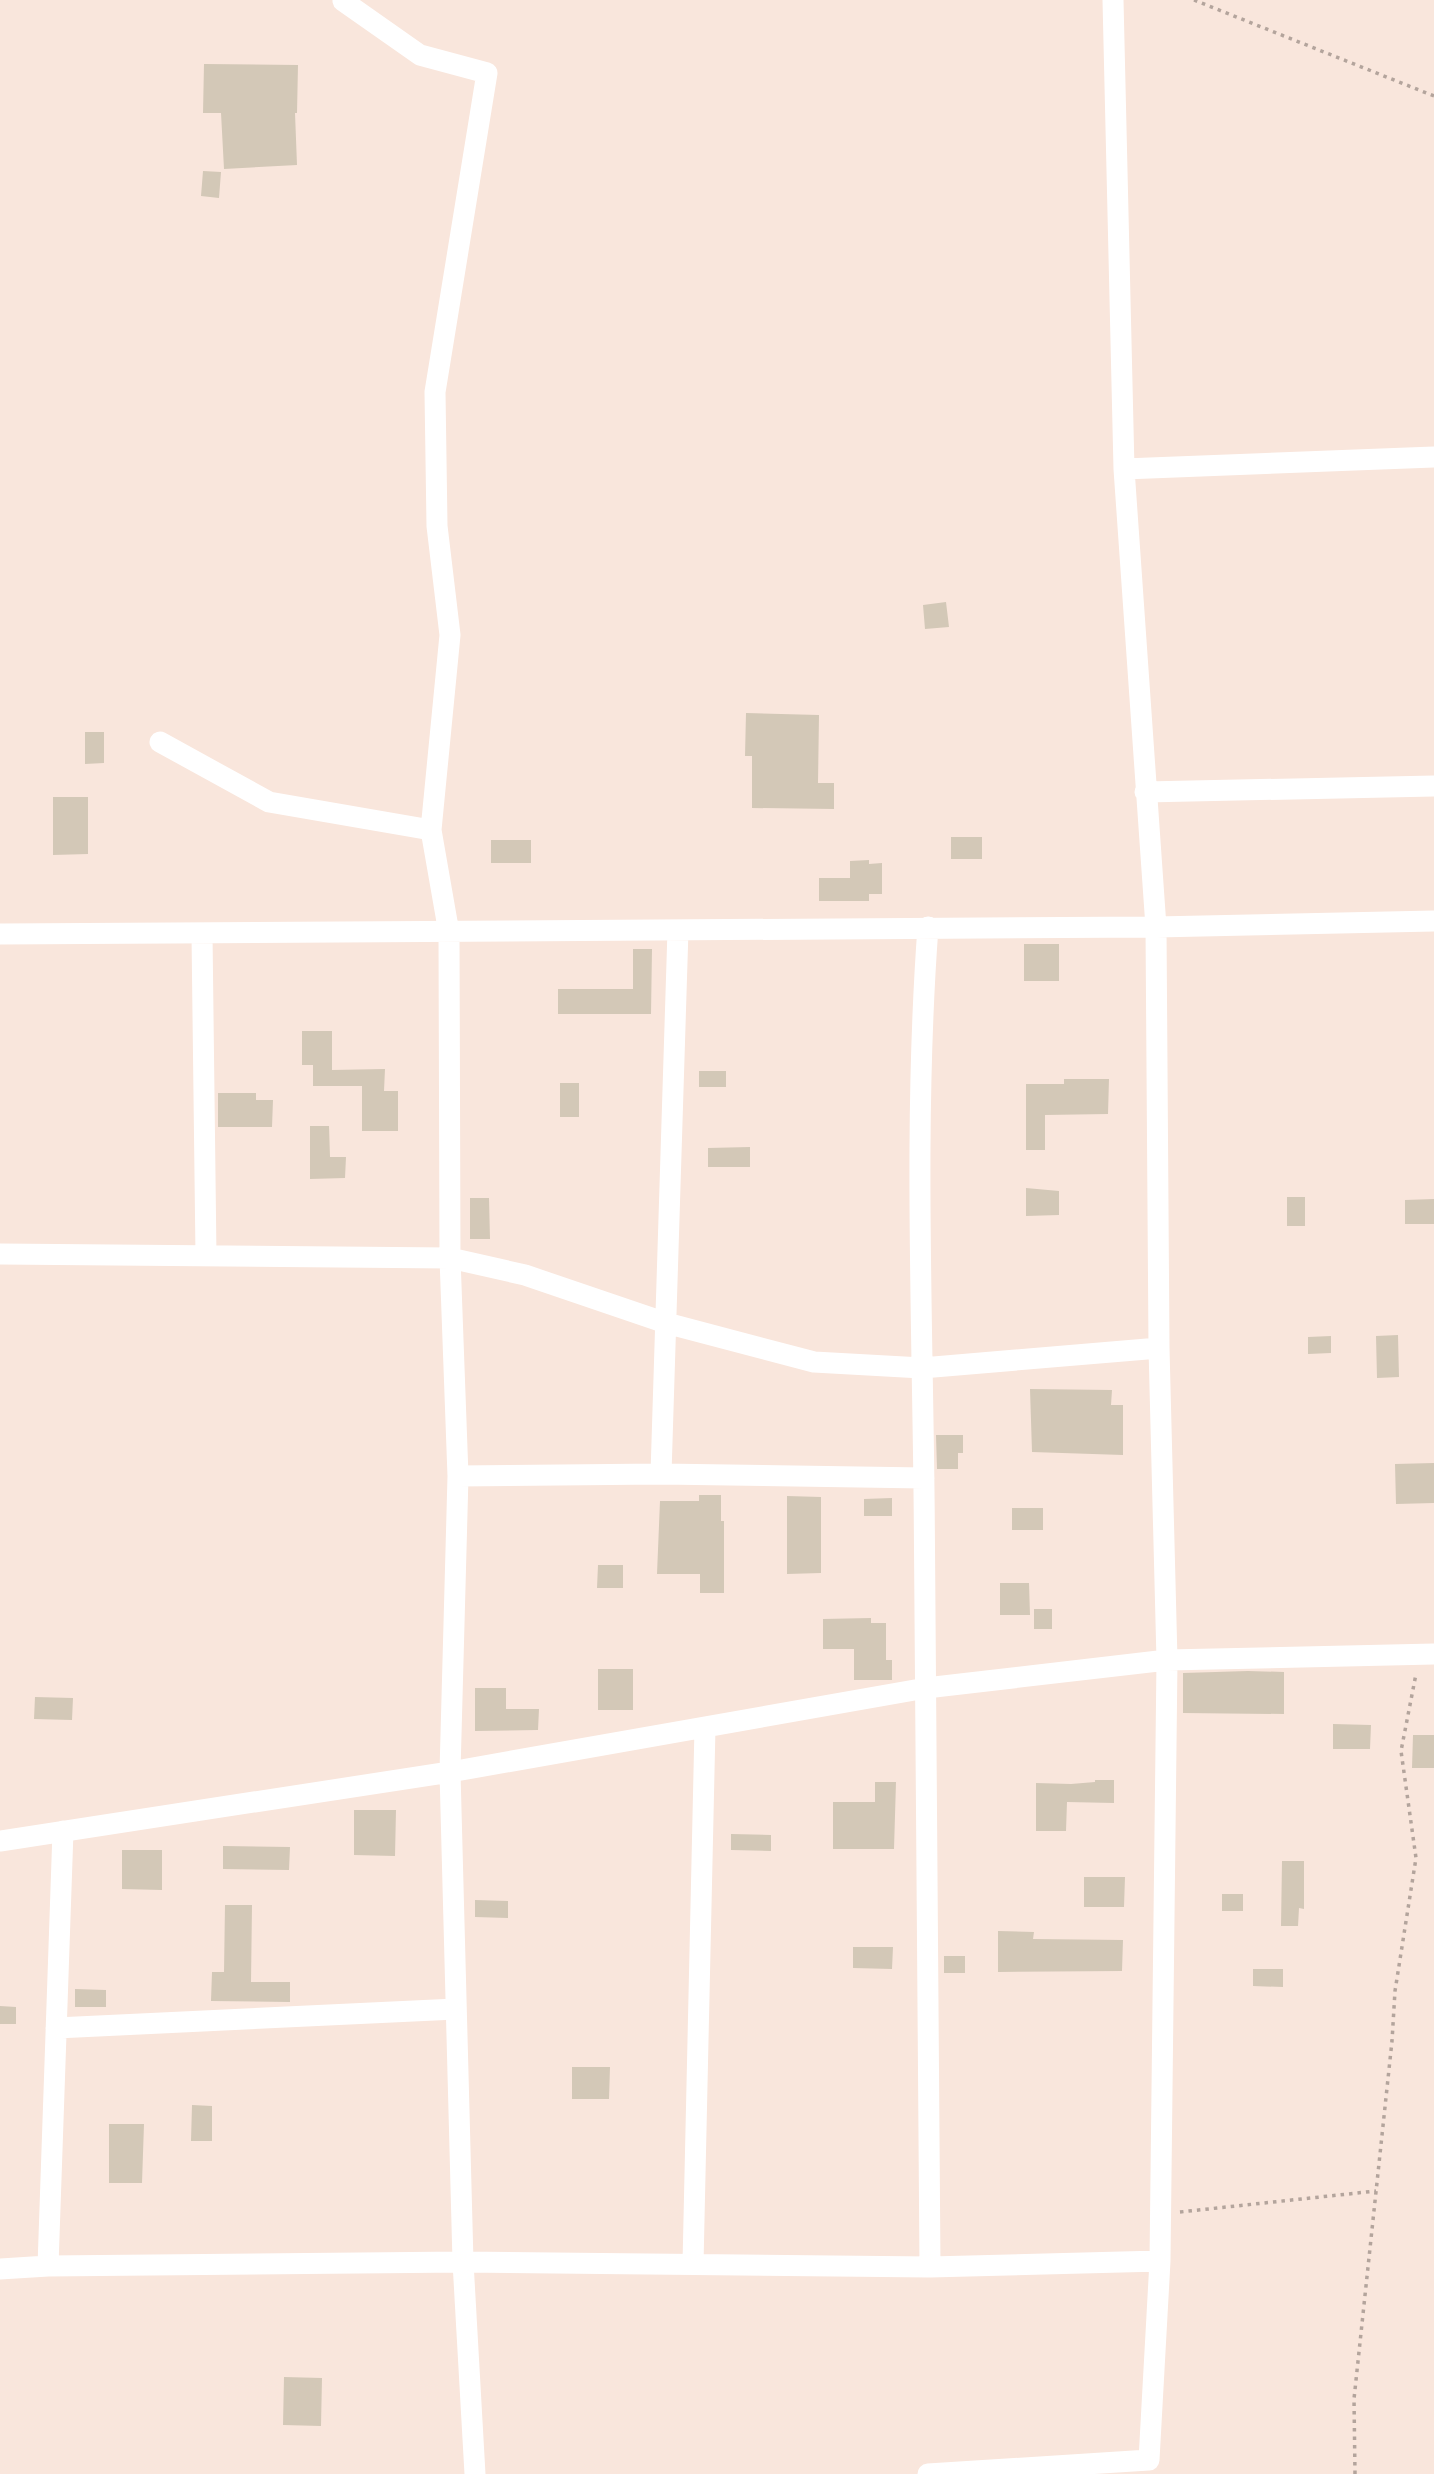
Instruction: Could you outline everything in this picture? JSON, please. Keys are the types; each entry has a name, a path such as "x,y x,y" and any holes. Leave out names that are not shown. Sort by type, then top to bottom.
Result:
{"street":[{"path":"928,2474 1149,2460 1160,2261 1167,1660 1158,1349 1156,927 1124,469 1113,0"},
{"path":"343,1 420,55 487,73 435,392 438,526 450,635 431,830 449,933 450,1258 458,1476 450,1772 463,2262 475,2474"},
{"path":"1124,469 1434,457"},
{"path":"159,742 269,802 431,830"},
{"path":"1145,792 1434,786"},
{"path":"0,934 1156,927 1434,921"},
{"path":"928,927 922,1005 920,1264 930,2267"},
{"path":"661,1474 678,930"},
{"path":"202,934 206,1256"},
{"path":"0,1254 450,1258 525,1275 666,1323 814,1362 922,1368 1158,1349"},
{"path":"458,1476 661,1474 924,1478"},
{"path":"0,1841 450,1772 926,1688 1167,1660 1427,1654"},
{"path":"693,2264 705,1727"},
{"path":"48,2266 62,1831"},
{"path":"56,2028 456,2009"},
{"path":"0,2269 48,2266 463,2262 930,2267 1160,2261"}],"path":[{"path":"1194,0 1434,96"},
{"path":"1355,2474 1354,2399 1395,1991 1416,1858 1401,1751 1427,1654"},
{"path":"1161,2214 1376,2191"}],"building":[{"path":"204,64 298,65 295,113 297,165 224,169 221,113 203,113"},
{"path":"203,171 221,172 219,198 201,196"},
{"path":"946,602 949,627 925,629 923,605"},
{"path":"746,713 819,715 818,783 834,783 834,809 752,808 752,756 745,756"},
{"path":"85,732 104,732 104,763 85,764"},
{"path":"53,797 88,797 88,854 53,855"},
{"path":"951,837 982,837 982,859 951,859"},
{"path":"491,840 531,840 531,863 491,863"},
{"path":"869,860 869,864 882,863 882,894 869,894 869,901 819,901 819,878 850,878 850,861"},
{"path":"1024,944 1059,944 1059,981 1024,981"},
{"path":"633,949 652,949 651,1014 558,1014 558,989 633,989"},
{"path":"302,1031 332,1031 332,1070 385,1069 384,1091 398,1091 398,1131 362,1131 362,1086 313,1086 313,1065 302,1065"},
{"path":"699,1071 726,1071 726,1087 699,1087"},
{"path":"1064,1079 1109,1079 1108,1114 1045,1115 1045,1150 1026,1150 1026,1084 1064,1084"},
{"path":"560,1083 579,1083 579,1117 560,1117"},
{"path":"218,1093 256,1093 256,1100 273,1100 272,1127 218,1127"},
{"path":"310,1126 329,1126 330,1157 346,1157 345,1178 310,1179"},
{"path":"750,1147 750,1167 708,1167 708,1148"},
{"path":"1026,1188 1059,1191 1059,1215 1026,1216"},
{"path":"1287,1197 1305,1197 1305,1226 1287,1226"},
{"path":"470,1198 489,1198 490,1239 470,1239"},
{"path":"1434,1199 1434,1224 1405,1224 1405,1200"},
{"path":"1398,1335 1399,1377 1377,1378 1376,1336"},
{"path":"1331,1336 1331,1353 1308,1354 1308,1337"},
{"path":"1030,1389 1112,1390 1111,1405 1123,1405 1123,1455 1032,1452"},
{"path":"936,1435 963,1435 963,1453 958,1453 958,1469 937,1469"},
{"path":"1434,1463 1434,1503 1396,1504 1395,1464"},
{"path":"699,1495 721,1495 721,1521 724,1521 724,1593 700,1593 700,1574 657,1574 660,1501 699,1501"},
{"path":"787,1496 821,1497 821,1573 787,1574"},
{"path":"892,1498 892,1516 864,1516 864,1499"},
{"path":"1012,1508 1043,1508 1043,1530 1012,1530"},
{"path":"598,1565 623,1565 623,1588 597,1588"},
{"path":"1000,1583 1029,1583 1030,1615 1000,1615"},
{"path":"1034,1609 1052,1609 1052,1629 1034,1629"},
{"path":"871,1618 871,1623 886,1623 886,1660 892,1660 892,1680 854,1680 854,1649 823,1649 823,1619"},
{"path":"598,1669 633,1669 633,1710 598,1710"},
{"path":"1284,1672 1284,1714 1183,1713 1183,1673"},
{"path":"475,1688 506,1688 506,1709 539,1709 538,1730 475,1731"},
{"path":"35,1697 73,1698 72,1720 34,1719"},
{"path":"1333,1724 1371,1725 1370,1749 1333,1749"},
{"path":"1413,1735 1434,1735 1434,1768 1412,1768"},
{"path":"1114,1780 1114,1803 1067,1802 1066,1831 1036,1831 1036,1783 1071,1784"},
{"path":"875,1782 896,1782 894,1849 833,1849 833,1802 875,1802"},
{"path":"354,1810 396,1810 395,1856 354,1855"},
{"path":"731,1834 771,1835 771,1851 731,1850"},
{"path":"223,1846 290,1847 289,1870 223,1869"},
{"path":"122,1850 162,1850 162,1890 122,1889"},
{"path":"1282,1861 1304,1861 1304,1909 1299,1908 1298,1926 1281,1926"},
{"path":"1084,1877 1125,1877 1124,1907 1084,1907"},
{"path":"1222,1894 1243,1894 1243,1911 1222,1911"},
{"path":"475,1900 508,1901 508,1918 475,1917"},
{"path":"225,1905 252,1905 251,1982 290,1982 290,2002 211,2001 212,1972 224,1972"},
{"path":"998,1931 1034,1932 1033,1939 1123,1940 1122,1971 998,1972"},
{"path":"853,1947 893,1947 892,1969 853,1968"},
{"path":"944,1956 965,1956 965,1973 944,1973"},
{"path":"1253,1969 1283,1969 1283,1987 1253,1986"},
{"path":"75,1989 106,1990 106,2007 75,2007"},
{"path":"0,2006 16,2007 16,2024 0,2024"},
{"path":"572,2067 610,2067 609,2099 572,2099"},
{"path":"192,2105 212,2106 212,2141 191,2141"},
{"path":"109,2124 144,2124 142,2183 109,2183"},
{"path":"284,2377 322,2378 321,2426 283,2425"}]}
